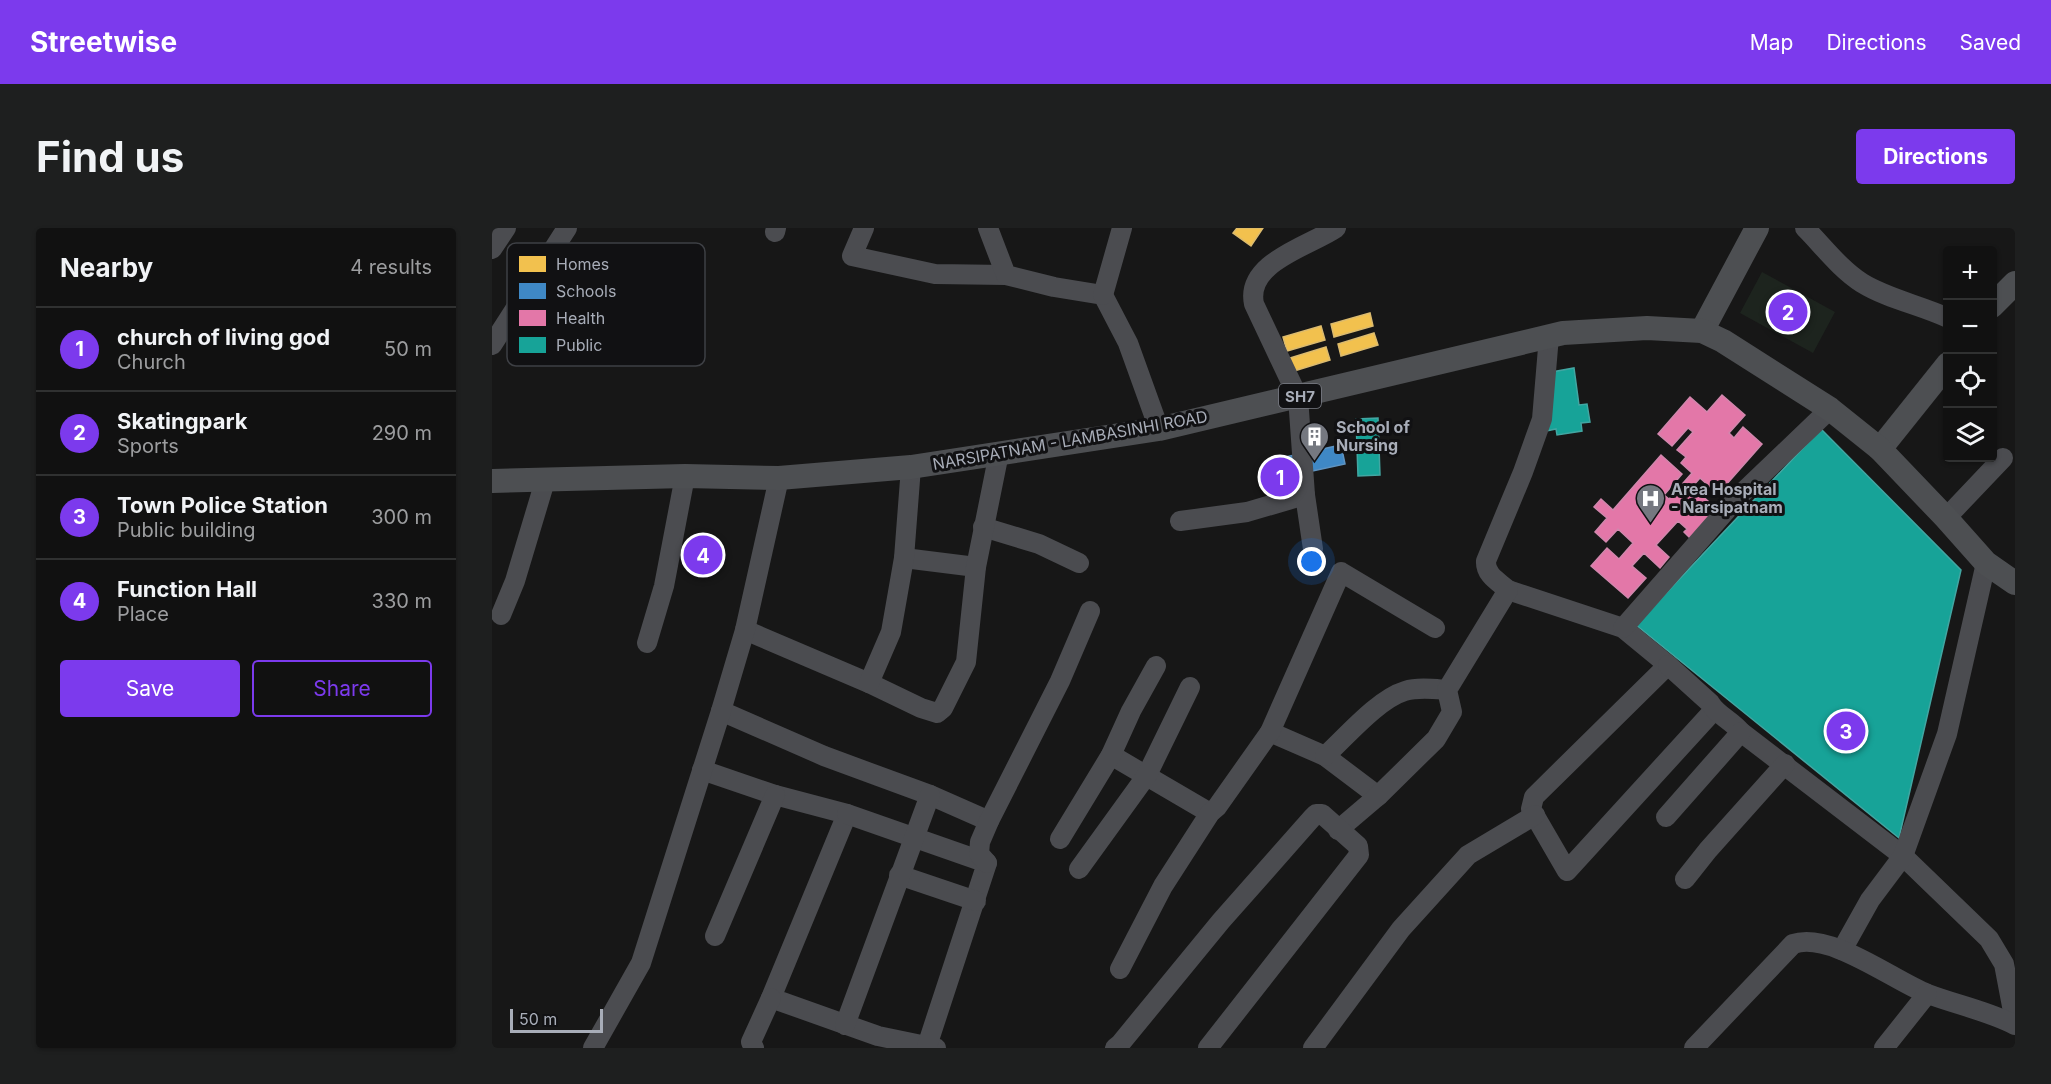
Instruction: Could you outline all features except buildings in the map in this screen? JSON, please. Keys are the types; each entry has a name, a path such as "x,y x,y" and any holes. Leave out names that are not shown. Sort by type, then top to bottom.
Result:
{"main road":[{"path":"1702,331 1757,228"},
{"path":"1997,301 2015,283"},
{"name":"NARSIPATNAM - LAMBASINHI ROAD","path":"492,482 685,476 779,478 911,467 1159,429 1563,333 1647,328 1702,331 1723,341 1830,409 1880,449 1986,563 2015,584"},
{"path":"1880,449 1943,369"}],"street":[{"path":"492,249 506,228"},
{"path":"557,243 567,228"},
{"path":"864,228 852,256 935,274 1006,275 1054,287 1103,295"},
{"path":"988,228 1006,275"},
{"path":"1122,228 1103,295 1128,342 1159,429"},
{"path":"1313,549 1305,495 1298,397 1251,293 1275,260 1336,228"},
{"path":"1805,228 1840,266 1861,283 1943,317"},
{"path":"492,345 507,322"},
{"path":"1549,336 1542,419 1486,561 1485,567 1489,574 1508,590 1623,628 1710,702 1714,710 1733,722 1741,732 1903,856 1989,939 1998,951 2004,964 2015,1024"},
{"path":"1623,628 1737,498 1830,409"},
{"path":"745,630 937,713 943,708 966,662 976,567 999,453"},
{"path":"1946,518 2003,458"},
{"path":"869,683 891,632 904,558 911,467"},
{"path":"647,643 664,585 685,476"},
{"path":"593,1048 641,963 745,630 779,478"},
{"path":"501,615 515,581 544,481"},
{"path":"1179,521 1247,512 1305,495"},
{"path":"983,527 1039,544 1080,563"},
{"path":"904,558 976,567"},
{"path":"1842,950 1870,900 1903,856 1947,734 1986,563"},
{"path":"1120,969 1163,886 1210,813 1217,807 1270,732 1341,572 1435,628"},
{"path":"1338,830 1378,796 1436,739 1452,712 1447,690 1508,590"},
{"path":"987,863 980,857 979,851 989,821 1060,681 1090,611"},
{"path":"1668,665 1534,797 1531,810 1567,871 1714,710"},
{"path":"1060,839 1111,755 1131,711 1156,666"},
{"path":"1079,870 1147,775 1190,687"},
{"path":"1325,756 1392,696 1407,690 1447,690"},
{"path":"721,711 824,756 930,795 989,821"},
{"path":"1270,732 1325,756 1378,796"},
{"path":"1666,817 1741,732"},
{"path":"1111,755 1210,813"},
{"path":"1685,879 1785,764"},
{"path":"702,770 775,795 847,814 987,863"},
{"path":"715,936 775,795"},
{"path":"845,1025 930,795"},
{"path":"754,1048 751,1042 847,814"},
{"path":"1115,1048 1221,921 1312,818 1316,814 1322,814 1358,846 1359,855 1208,1048"},
{"path":"1313,1048 1401,929 1468,855 1535,814"},
{"path":"771,998 878,1036 933,1047 957,950 976,901 987,863"},
{"path":"899,875 976,901"},
{"path":"1694,1048 1793,944 1803,940 1842,950 1927,994 2001,1017 2015,1024"},
{"path":"1884,1048 1927,994"}],"shaded area":[{"path":"1762,272 1835,312 1813,353 1740,313"}],"place":[{"name":"Skatingpark","path":"1788,312"},
{"name":"School of Nursing","path":"1315,462"},
{"name":"church of living god","path":"1280,477"},
{"name":"Area Hospital - Narsipatnam","path":"1650,524"},
{"name":"Function Hall","path":"703,555"},
{"name":"Town Police Station","path":"1846,731"}]}
